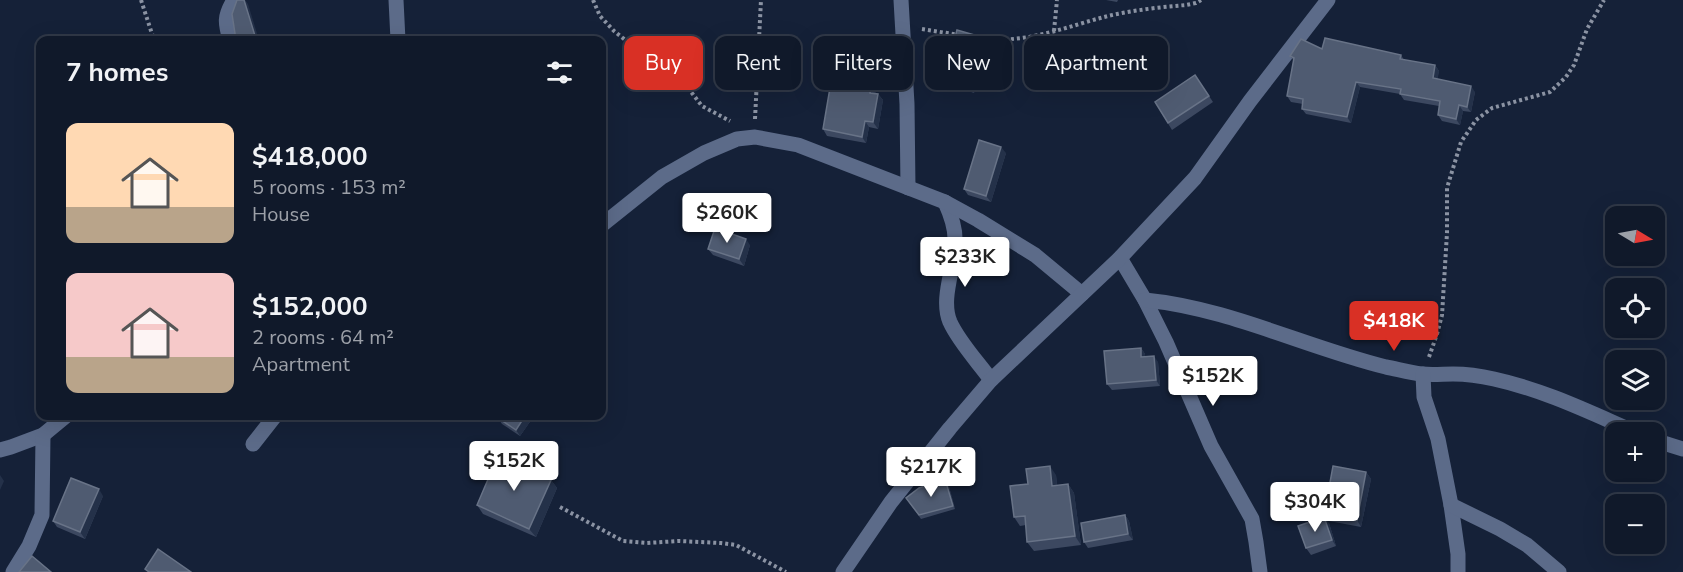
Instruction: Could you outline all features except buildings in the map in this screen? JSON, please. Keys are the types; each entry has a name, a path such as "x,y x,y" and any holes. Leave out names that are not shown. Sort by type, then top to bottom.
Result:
{"street":[{"path":"229,36 225,25 226,15 234,0"},
{"path":"396,0 398,36"},
{"path":"901,0 908,104 908,188"},
{"path":"843,572 891,502 991,380 1120,258 1195,178 1262,85 1328,0"},
{"path":"606,222 662,177 704,153 737,139 755,135 798,144 945,202 1035,255 1082,294"},
{"path":"945,202 952,219 955,243 947,306 950,321 991,380"},
{"path":"1120,258 1176,363 1211,446 1252,519 1260,572"},
{"path":"1144,300 1172,302 1222,315 1286,337 1385,366 1423,374 1457,374 1493,379 1539,391 1612,422"},
{"path":"1423,374 1424,397 1438,439 1451,505 1458,554 1458,572"},
{"path":"0,450 43,435 61,420"},
{"path":"253,444 272,420"},
{"path":"13,572 29,546 42,515 43,435"},
{"path":"1665,443 1683,449"},
{"path":"1451,505 1527,545 1559,572"}],"path":[{"path":"141,0 152,36"},
{"path":"593,0 600,16 614,31 638,50 666,65 681,79 702,106 755,135 761,0"},
{"path":"1054,31 1057,0"},
{"path":"1012,39 1054,31 1108,16 1186,5 1201,0"},
{"path":"1423,374 1442,315 1447,188 1461,142 1476,120 1492,108 1550,92 1566,77 1574,65 1587,29 1604,0"},
{"path":"903,26 965,36"},
{"path":"560,507 623,541 647,543 679,541 736,545 786,572"}]}
